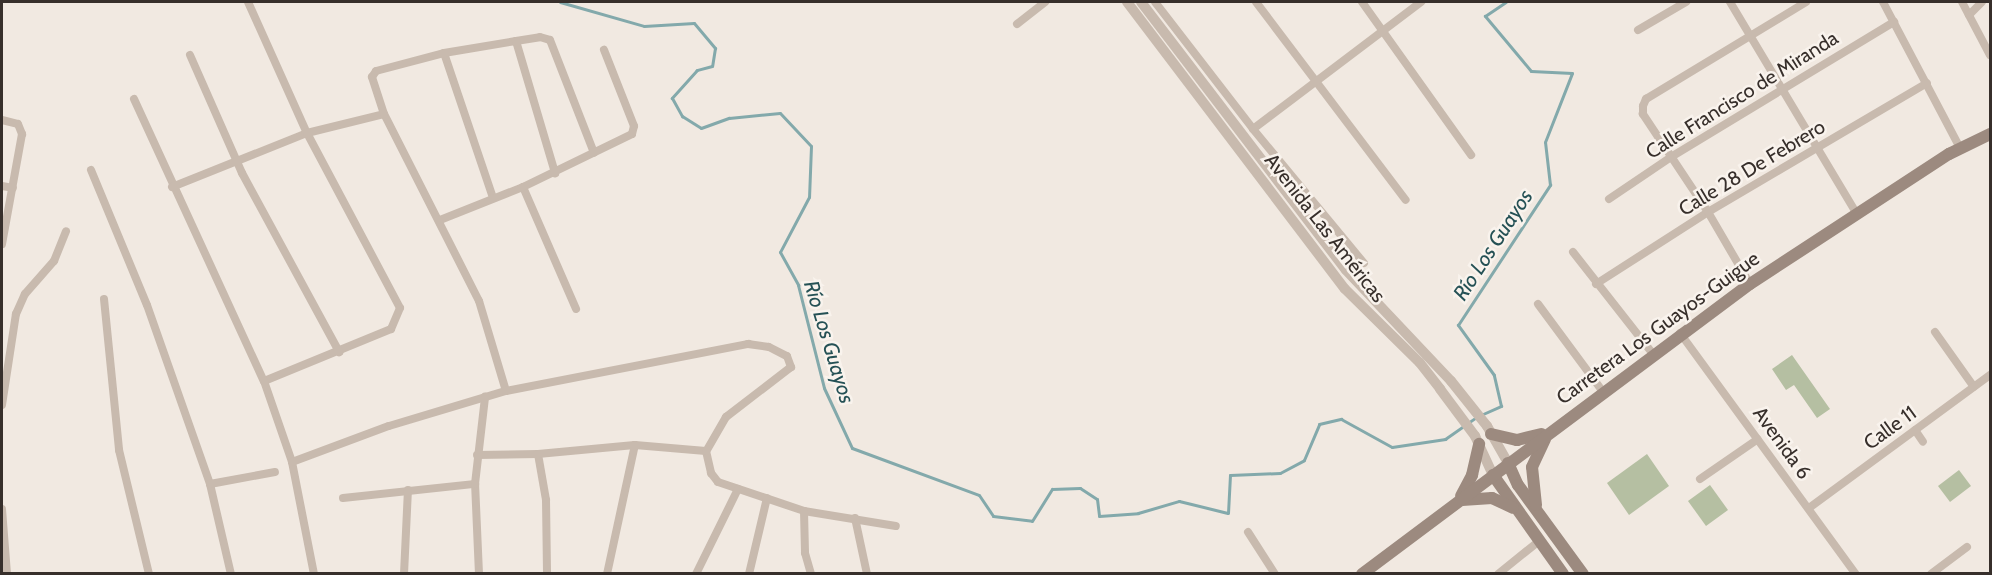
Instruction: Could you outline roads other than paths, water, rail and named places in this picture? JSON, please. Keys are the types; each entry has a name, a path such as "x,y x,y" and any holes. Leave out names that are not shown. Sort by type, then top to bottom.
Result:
{"main road":[{"name":"Carretera Los Guayos-Guigue","path":"1362,573 1680,333 1750,284 1960,148 1990,134"},
{"path":"1489,430 1517,440 1551,431"},
{"path":"1539,514 1531,481 1532,467 1551,431"},
{"path":"1458,501 1473,476 1477,440"},
{"path":"1508,463 1539,514 1583,573"},
{"path":"1493,475 1563,573"},
{"path":"1458,501 1492,498 1521,515"}],"street":[{"path":"248,2 307,133 400,308 391,329 264,381"},
{"path":"1017,24 1045,2"},
{"name":"Avenida Las Américas","path":"1127,2 1345,289 1420,363 1477,440 1493,475"},
{"name":"Avenida Las Américas","path":"1141,2 1346,270 1451,381 1489,430 1508,463"},
{"path":"1155,2 1253,129 1364,263"},
{"path":"1256,2 1318,80 1406,200"},
{"path":"1362,2 1385,30 1471,155"},
{"path":"1253,129 1421,2"},
{"path":"1638,30 1686,2"},
{"path":"1730,2 1783,88 1815,149 1857,214"},
{"path":"1750,284 1708,212 1643,114 1646,99 1749,34 1806,2"},
{"path":"1883,2 1960,148"},
{"path":"1962,2 1990,56"},
{"path":"1969,15 1982,2"},
{"name":"Calle Francisco de Miranda","path":"1609,199 1671,157 1894,22"},
{"path":"506,391 479,301 371,85 376,71 444,53 540,37 550,40 594,153"},
{"path":"516,41 555,173"},
{"path":"440,220 555,173 634,131 604,50"},
{"path":"444,53 493,198"},
{"path":"190,55 237,161 339,352"},
{"name":"Calle 28 De Febrero","path":"1596,284 1708,212 1927,83"},
{"path":"134,99 172,187 264,381 292,462 314,573"},
{"path":"172,187 307,133 384,114"},
{"path":"2,120 13,122 21,128 13,188 2,244"},
{"path":"91,170 147,305 210,484 231,573"},
{"path":"2,186 13,188"},
{"path":"523,187 576,309"},
{"path":"2,405 16,314 25,294 54,261 66,231"},
{"path":"1573,252 1653,354"},
{"path":"104,299 110,391 119,450 148,573"},
{"path":"1538,304 1603,392"},
{"path":"1935,332 1974,387"},
{"name":"Avenida 6","path":"1680,333 1740,408 1758,439 1856,573"},
{"path":"292,462 506,391 748,344 769,347 787,356 791,367 726,417 706,451 711,473 718,482 804,511 896,526"},
{"name":"Calle 11","path":"1809,508 1990,375"},
{"path":"479,573 475,484 485,397"},
{"path":"1915,430 1923,442"},
{"path":"1700,479 1758,439"},
{"path":"477,455 538,454 635,445 706,451"},
{"path":"607,573 635,445"},
{"path":"538,454 546,500 547,573"},
{"path":"210,484 275,472"},
{"path":"343,498 408,489 475,484"},
{"path":"404,573 408,489"},
{"path":"696,573 738,489"},
{"path":"749,573 767,498"},
{"path":"2,509 7,573"},
{"path":"804,511 805,553 811,573"},
{"path":"855,518 867,573"},
{"path":"1248,532 1275,573"},
{"path":"1498,573 1539,541"},
{"path":"1931,573 1967,547"}],"waterway":[{"name":"Río Los Guayos","path":"560,2 644,26 694,23 715,48 712,66 697,70 672,98 682,116 701,128 729,118 780,113 811,146 809,197 780,252 798,285 824,388 852,448 979,495 993,516 1032,521 1052,489 1080,488 1097,499 1099,516 1138,513 1179,501 1228,513 1230,475 1280,473 1304,460 1319,424 1341,419 1392,447 1445,439 1477,417"},
{"name":"Río Los Guayos","path":"1483,414 1501,406 1494,375 1458,325 1550,185 1545,142 1572,73 1531,71 1485,16 1506,2"}]}
